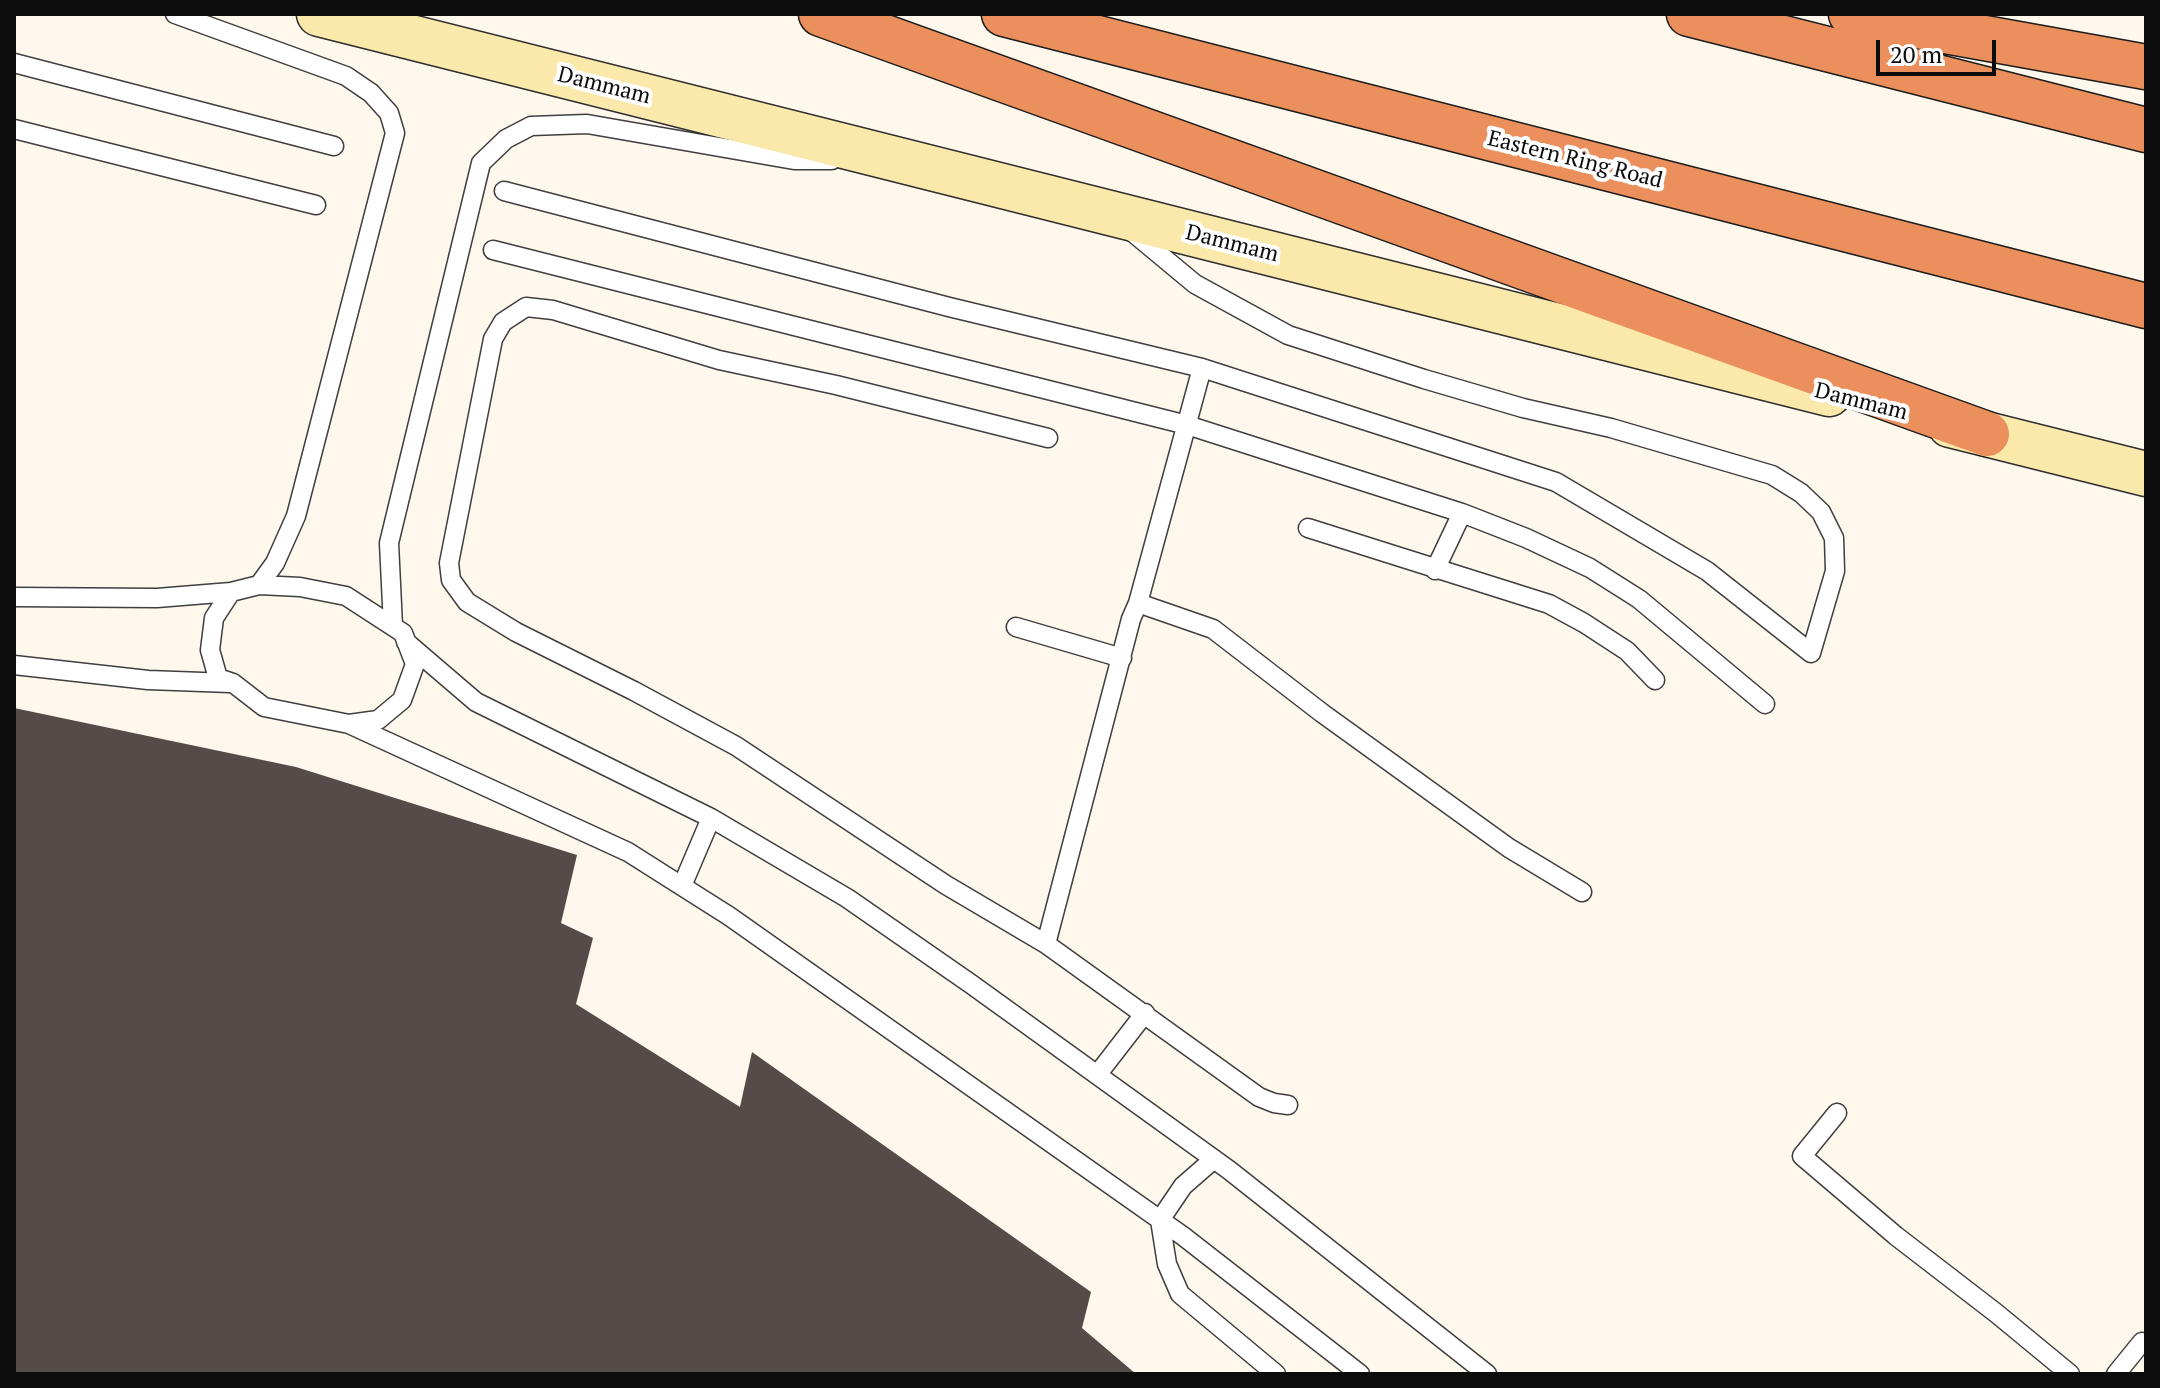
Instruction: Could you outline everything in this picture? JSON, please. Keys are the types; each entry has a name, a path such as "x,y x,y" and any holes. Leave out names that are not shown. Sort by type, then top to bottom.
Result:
{"highway":[{"path":"821,14 1987,434"},
{"name":"Eastern Ring Road","path":"1004,14 2146,306"},
{"path":"1689,14 2146,130"},
{"path":"1851,14 2146,67"}],"street":[{"name":"Dammam","path":"319,14 2146,474"}],"lane":[{"path":"175,14 346,76 371,93 389,113 395,133 296,516 275,563 259,585"},
{"path":"14,63 334,146"},
{"path":"393,626 389,543 481,163 506,139 531,126 587,124 794,160 901,161"},
{"path":"14,129 316,205"},
{"path":"504,191 949,307 1202,368 1556,482 1707,571 1811,653 1835,571 1834,538 1821,512 1801,493 1772,475 1611,428 1523,408 1288,335 1195,284 1110,213"},
{"path":"493,250 1187,425 1462,513 1590,568 1639,599 1765,704"},
{"path":"1048,438 836,385 719,360 553,310 526,307 503,322 493,339 449,563 451,580 467,602 516,632 736,746 946,885 1046,944 1259,1097 1288,1105"},
{"path":"1046,944 1202,368"},
{"path":"1435,570 1462,513"},
{"path":"1308,528 1549,604 1627,651 1655,680"},
{"path":"14,597 157,598 231,592 259,585 300,587 346,596 403,633 415,664 402,700 378,720 349,724"},
{"path":"231,592 214,618 210,650 218,678 233,683 264,707 349,724 628,852 768,943 1160,1220 1360,1374"},
{"path":"1138,603 1213,629 1322,713 1509,848 1582,892"},
{"path":"1016,627 1122,658"},
{"path":"406,642 476,702 711,818 847,898 1214,1159 1487,1374"},
{"path":"14,665 148,680 233,683"},
{"path":"682,886 711,818"},
{"path":"1097,1075 1145,1013"},
{"path":"1837,1113 1802,1156 1896,1236 2070,1374"},
{"path":"1214,1159 1183,1186 1160,1220 1167,1264 1180,1294 1276,1374"},
{"path":"2116,1374 2142,1342"}],"building":[{"path":"14,708 296,767 577,855 561,923 593,938 576,1004 740,1107 752,1052 1091,1292 1082,1328 1136,1374 14,1374"}]}
